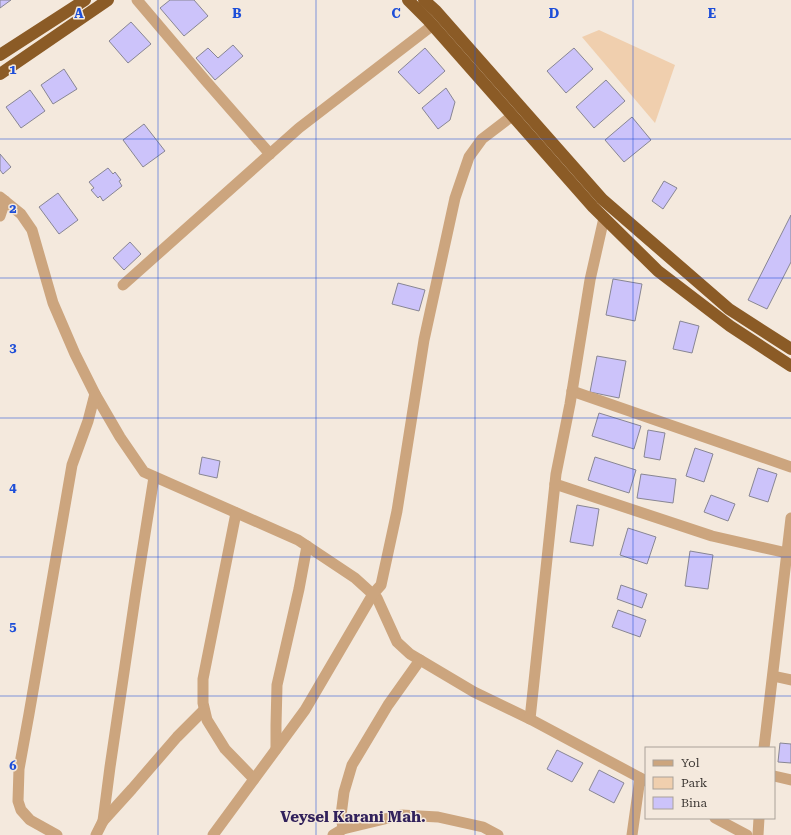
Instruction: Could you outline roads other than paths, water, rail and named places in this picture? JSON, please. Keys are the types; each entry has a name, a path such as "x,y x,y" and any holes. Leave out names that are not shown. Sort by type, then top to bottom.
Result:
{"highway":[{"path":"0,55 85,0"},
{"path":"0,74 108,0"},
{"path":"408,0 433,25 593,207 658,271 730,326 791,366"},
{"path":"424,0 436,11 602,199 729,310 791,349"}],"street":[{"path":"137,0 270,154"},
{"path":"123,285 299,128 433,25"},
{"path":"214,835 305,710 373,594 381,585 397,511 424,340 455,198 469,157 482,139 512,116"},
{"path":"0,216 2,199"},
{"path":"2,199 21,214 32,230 53,303 75,354 95,394 120,437 144,472 298,540 355,578 377,598 397,642 410,654 474,692 530,719 643,779 632,835"},
{"path":"530,719 556,474 572,391 590,280 604,218"},
{"path":"572,391 791,467"},
{"path":"57,835 30,820 21,810 18,801 19,769 72,465 88,421 95,394"},
{"path":"96,835 103,820 133,606 154,477"},
{"path":"555,484 712,536 788,558"},
{"path":"236,513 203,679 203,703 207,720 225,749 254,779"},
{"path":"764,747 788,558 791,518"},
{"path":"276,749 277,685 307,546"},
{"path":"343,829 341,815 344,792 352,765 388,705 420,660"},
{"path":"772,676 791,680"},
{"path":"103,820 177,737 204,710"},
{"path":"775,776 791,780"},
{"path":"333,835 343,829 401,815 446,819 483,827 498,835"},
{"path":"717,819 747,835"},
{"path":"758,835 759,819"}],"district":[{"name":"Veysel Karani Mah.","path":"353,817"}]}
